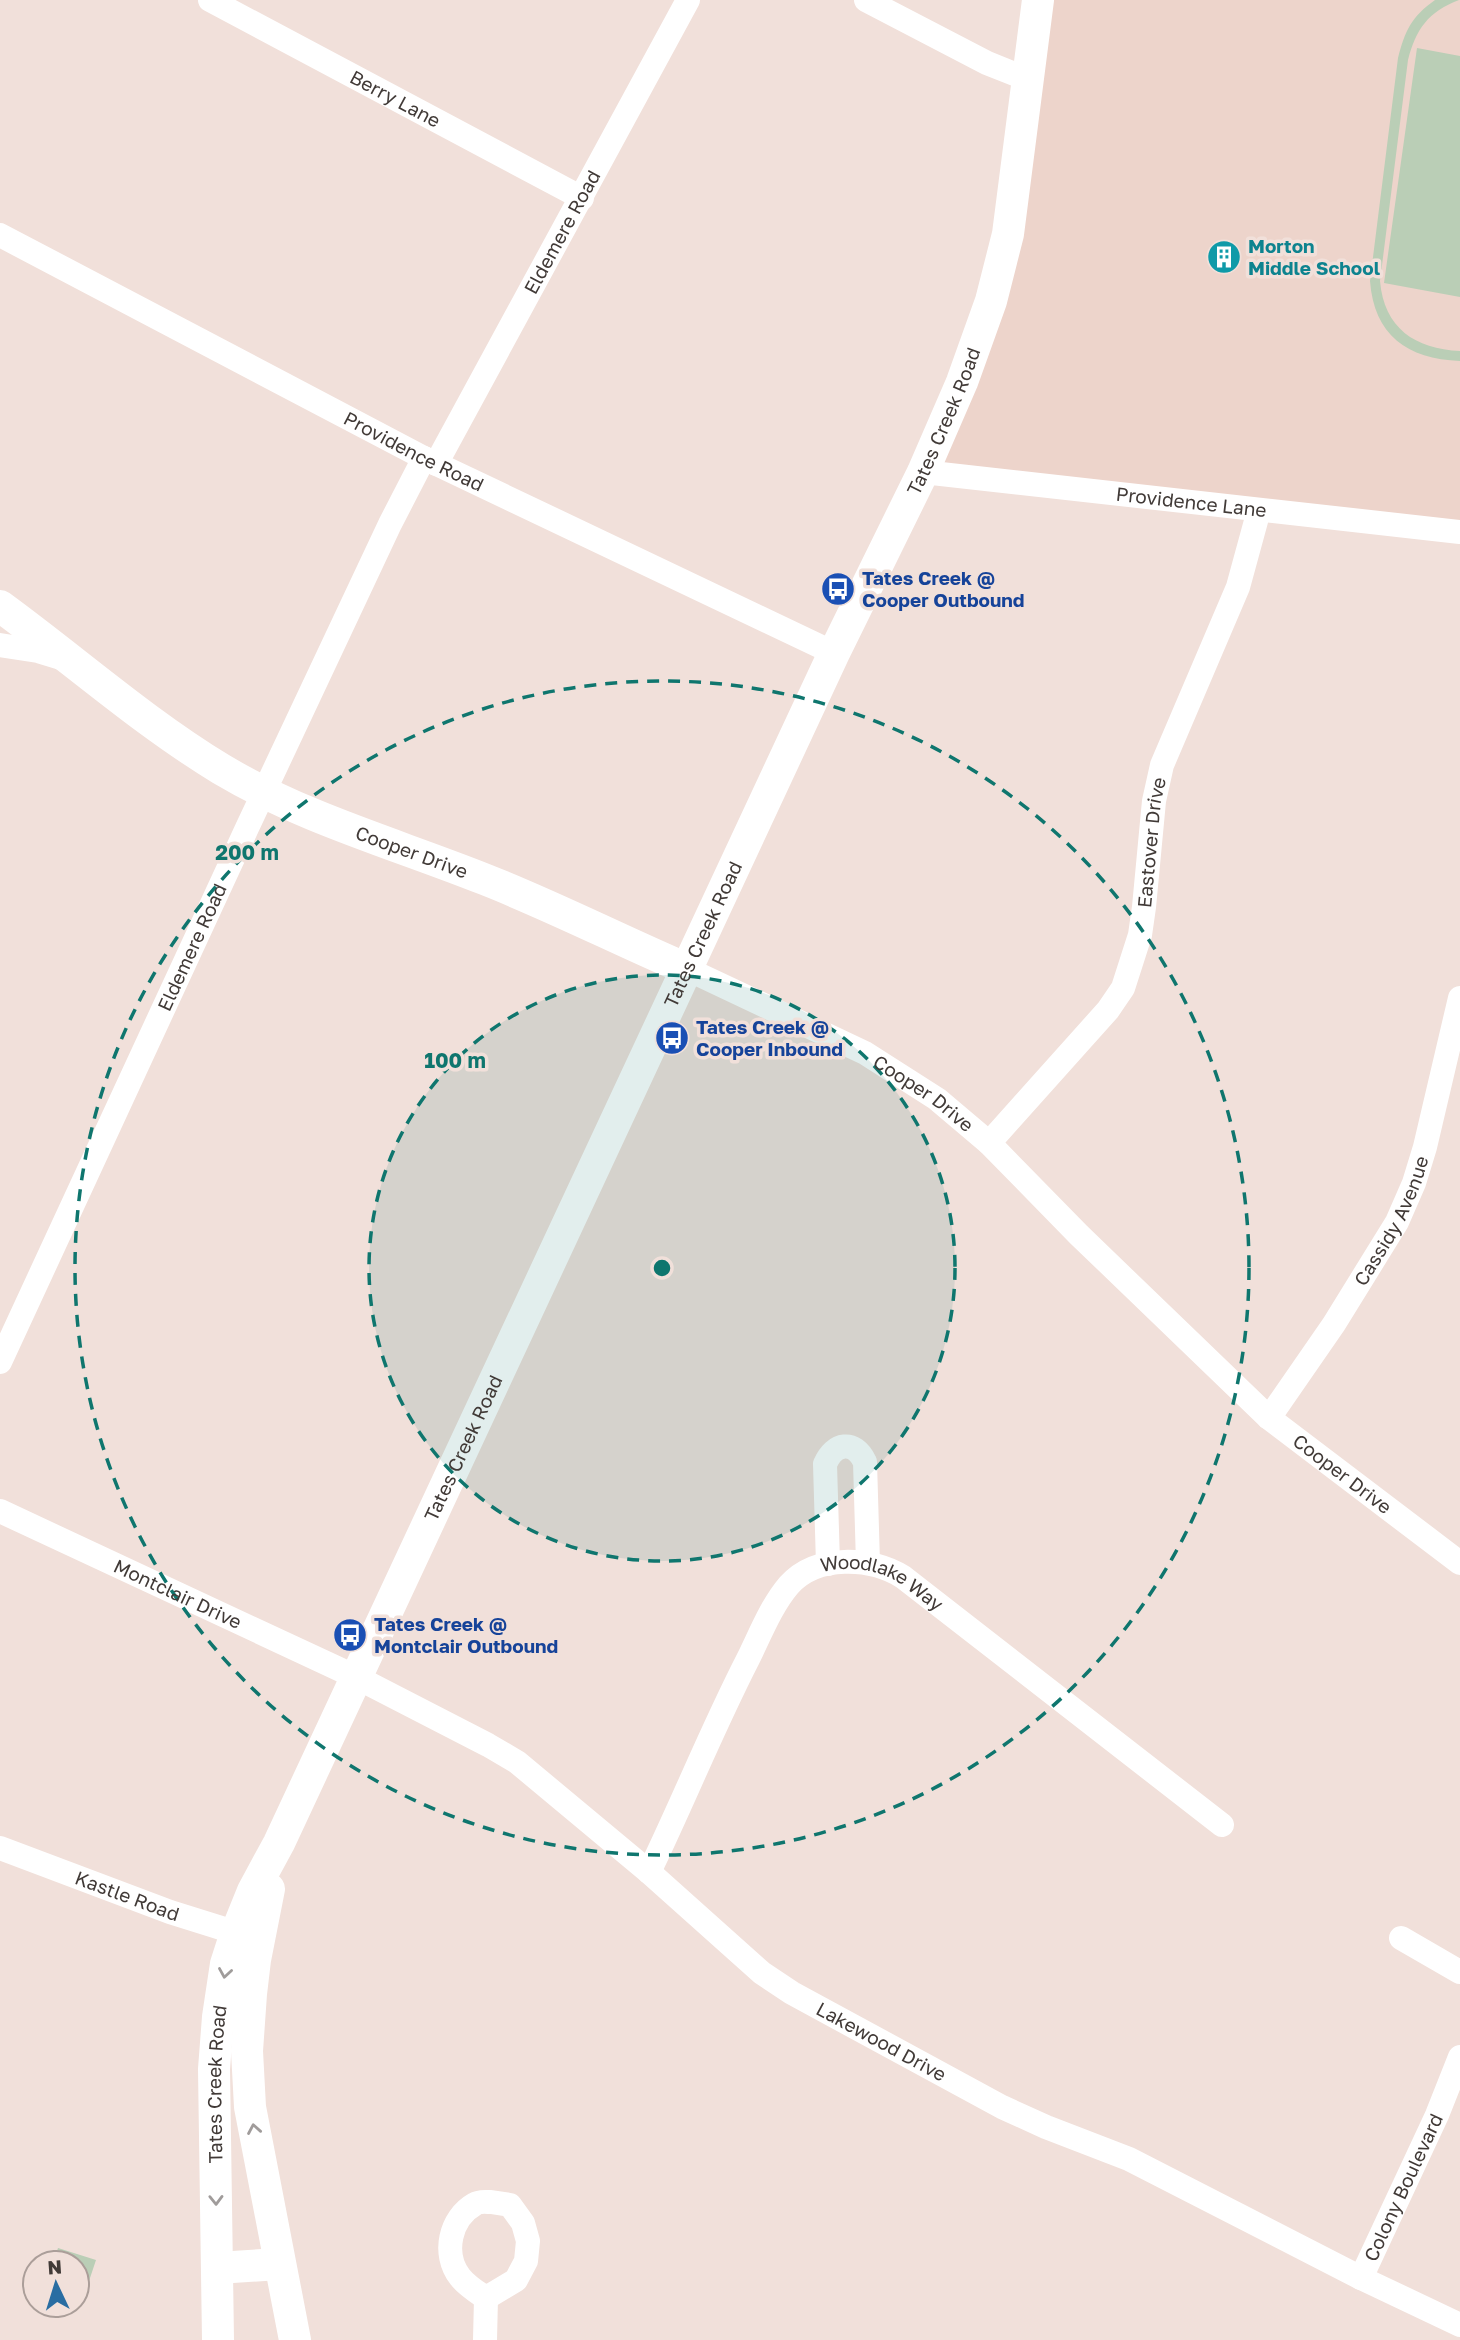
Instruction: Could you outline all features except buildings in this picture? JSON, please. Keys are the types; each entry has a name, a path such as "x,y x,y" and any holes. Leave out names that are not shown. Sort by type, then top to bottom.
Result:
{"main road":[{"name":"Tates Creek Road","path":"295,2340 250,2107 247,2050 251,1994 247,1936 253,1891 279,1843 962,382 991,301 1008,234 1038,0"},
{"name":"Cooper Drive","path":"0,606 68,660 184,745 222,769 330,821 486,879 687,969"},
{"name":"Tates Creek Road","path":"218,2340 214,2069 226,1964 247,1936"},
{"path":"217,2268 279,2264"}],"street":[{"name":"Berry Lane","path":"209,0 582,198"},
{"name":"Eldemere Road","path":"0,1362 390,524 430,461 582,198 688,0"},
{"path":"866,0 987,63 1027,79"},
{"name":"Providence Road","path":"0,235 430,461 834,653"},
{"name":"Providence Lane","path":"922,472 1460,532"},
{"name":"Eastover Drive","path":"989,1143 1108,1010 1123,988 1141,925 1154,801 1162,765 1238,587 1259,510"},
{"path":"0,645 38,651 68,660"},
{"name":"Cooper Drive","path":"687,969 865,1053 937,1099 989,1143 1079,1235 1269,1418 1460,1563"},
{"name":"Cassidy Avenue","path":"1269,1418 1334,1324 1397,1222 1414,1183 1425,1147 1460,998"},
{"path":"828,1564 825,1464 837,1447 851,1447 860,1453 865,1462 868,1563"},
{"name":"Montclair Drive","path":"0,1511 355,1677"},
{"name":"Woodlake Way","path":"649,1872 722,1709 775,1606 790,1584 806,1573 828,1564 850,1562 868,1563 889,1569 903,1577 1222,1825"},
{"name":"Lakewood Drive","path":"355,1677 517,1762 649,1872 762,1973 792,1993 1002,2107 1129,2159 1361,2278 1460,2325"},
{"name":"Kastle Road","path":"0,1848 170,1912 247,1936"},
{"path":"1401,1938 1460,1972"},
{"name":"Colony Boulevard","path":"1361,2278 1437,2115 1460,2057"},
{"path":"485,2340 486,2298"}],"shaded area":[{"path":"1038,0 1460,0 1460,532 923,472 991,301"}],"green space":[{"path":"1435,0 1459,0 1439,10 1425,23 1415,39 1408,60 1380,281 1388,311 1405,333 1429,346 1460,351 1460,361 1424,355 1397,340 1386,330 1378,316 1370,281 1398,58 1410,25 1420,12"},
{"path":"1417,48 1460,56 1460,297 1384,283"},
{"path":"91,2258 96,2260 91,2275"}],"place":[{"name":"Morton Middle School","path":"1224,257"},
{"name":"Tates Creek @ Cooper Outbound","path":"838,589"},
{"name":"Tates Creek @ Cooper Inbound","path":"672,1038"},
{"name":"Tates Creek @ Montclair Outbound","path":"350,1635"}]}
